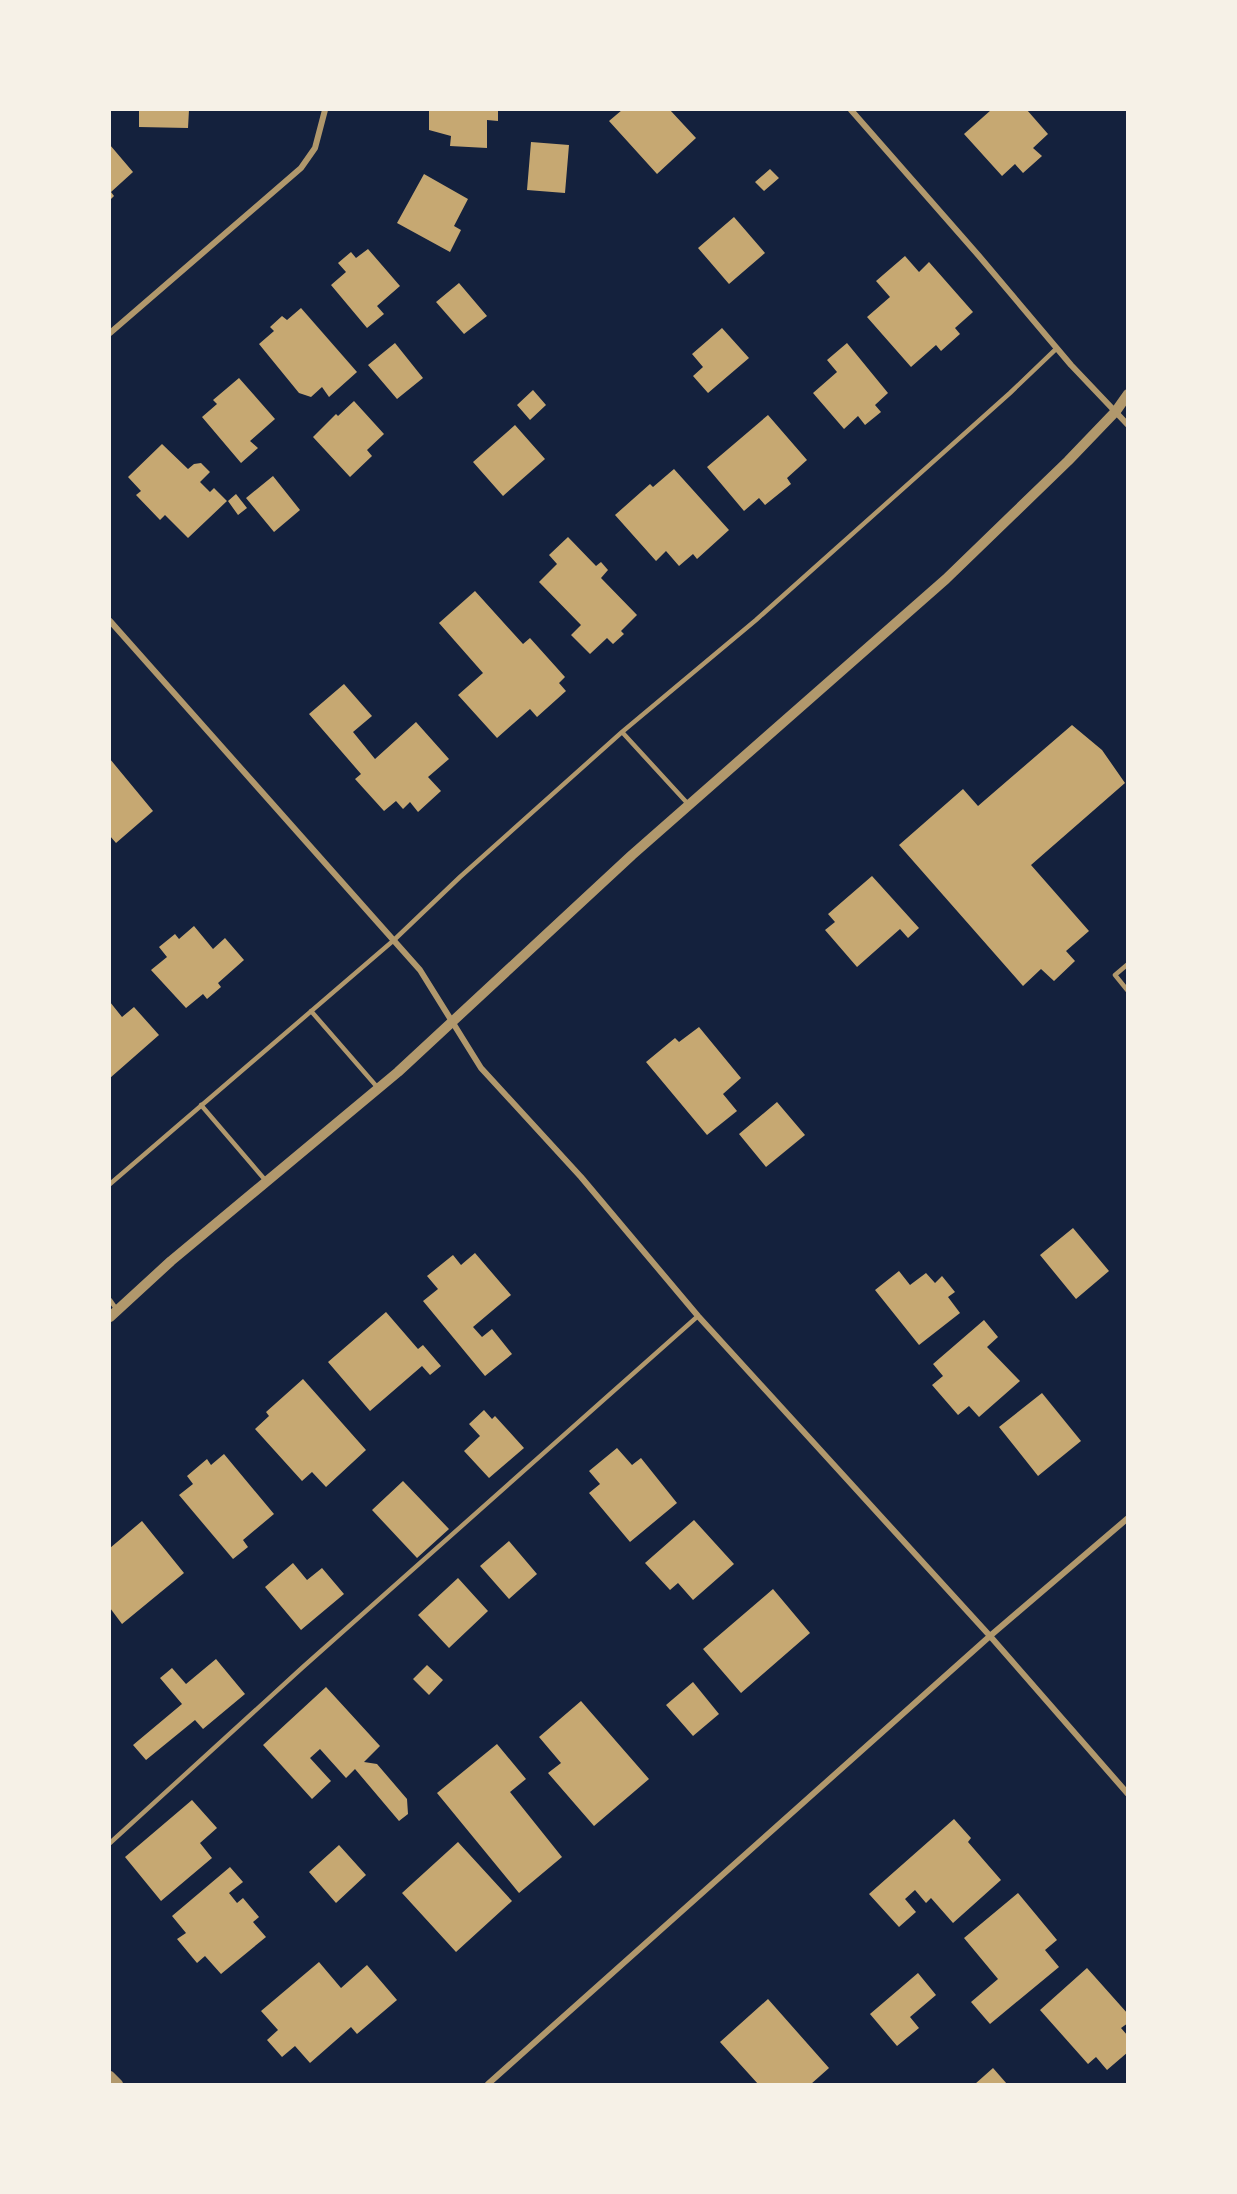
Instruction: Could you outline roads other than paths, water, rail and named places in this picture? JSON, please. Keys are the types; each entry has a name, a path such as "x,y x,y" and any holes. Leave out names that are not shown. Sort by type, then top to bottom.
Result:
{"street":[{"path":"110,333 301,168 315,148 325,110"},
{"path":"851,110 1071,365 1128,425"},
{"path":"113,1313 171,1261 378,1088 689,805 946,579 1068,461 1116,411 1128,394"},
{"path":"110,621 420,970 481,1068 581,1177 698,1316 990,1636 1128,1794"},
{"path":"488,2085 990,1636 1128,1518"},
{"path":"110,2076 118,2085"}],"lane":[{"path":"110,1184 394,940 460,877 622,732 765,612 1010,393 1057,348"},
{"path":"622,732 689,805"},
{"path":"1128,964 1115,975 1128,991"},
{"path":"311,1011 378,1088"},
{"path":"201,1105 266,1181"},
{"path":"110,1300 113,1313"},
{"path":"110,1843 303,1667 698,1316"}]}
